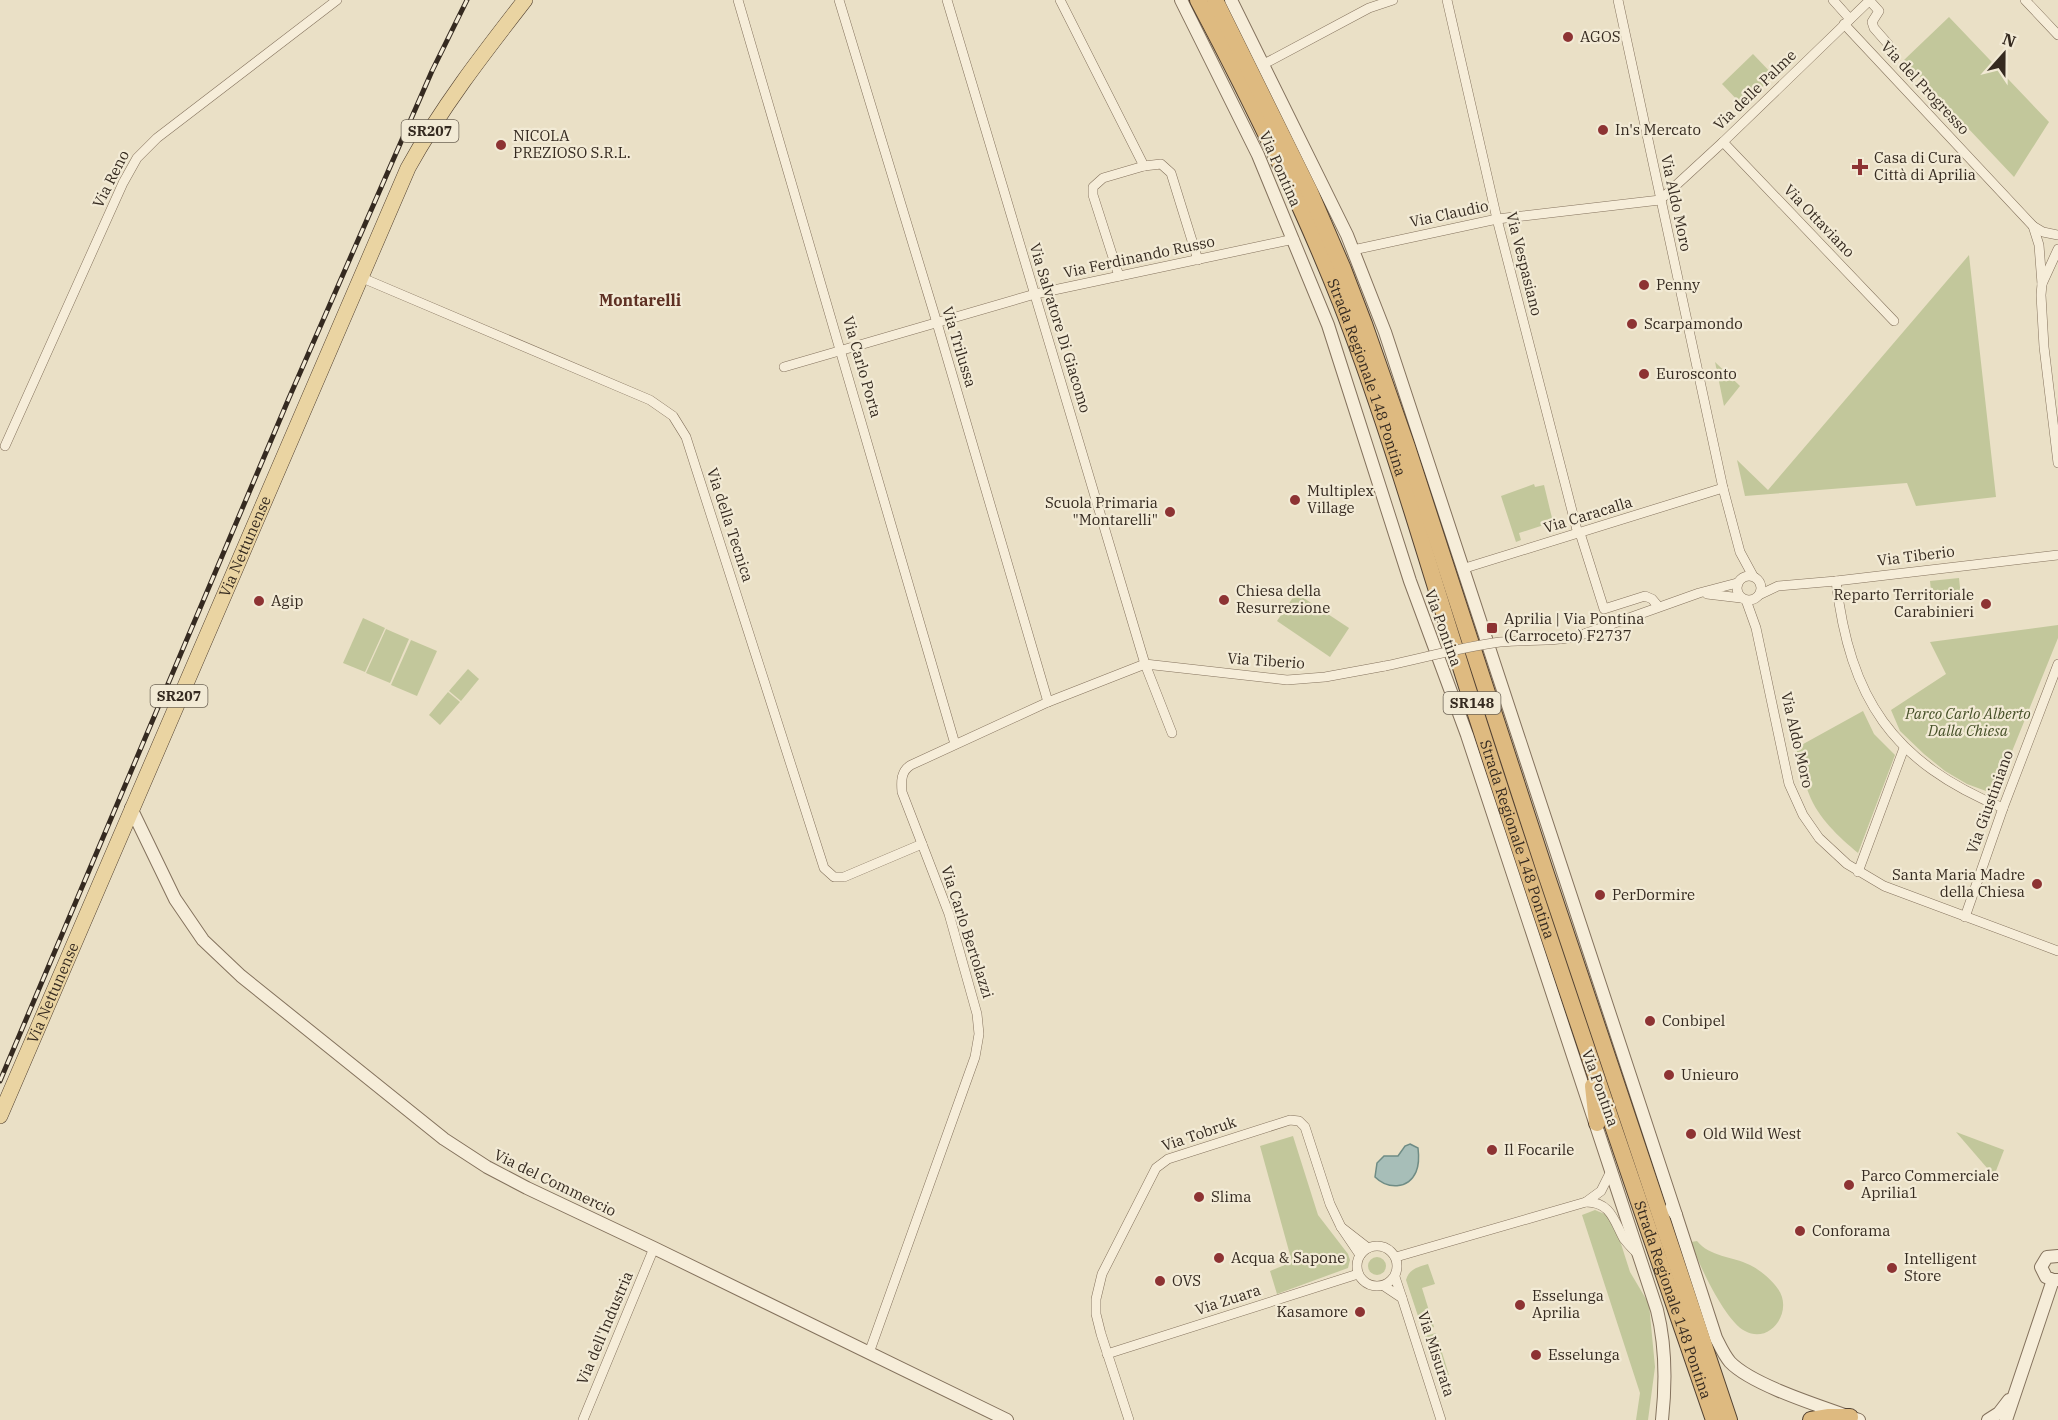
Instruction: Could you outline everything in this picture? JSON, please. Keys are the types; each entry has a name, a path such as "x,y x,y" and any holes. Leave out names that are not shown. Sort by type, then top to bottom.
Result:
{"highway":[{"name":"Strada Regionale 148 Pontina","path":"1198,0 1302,213 1340,302 1412,511 1476,715 1588,1052 1714,1420"},
{"name":"Strada Regionale 148 Pontina","path":"1215,0 1304,181 1365,324 1729,1420"},
{"path":"1588,1052 1597,1124"},
{"path":"1643,1162 1666,1200"},
{"path":"1811,1420 1828,1417 1855,1418"}],"main road":[{"name":"Via Nettunense","path":"0,1116 388,210 419,148 479,59 525,0"}],"street":[{"name":"Via Reno","path":"5,446 119,192 137,158 157,138 337,0"},
{"name":"Via Carlo Porta","path":"738,0 842,350 955,744"},
{"name":"Via Trilussa","path":"839,0 1048,702"},
{"name":"Via Salvatore Di Giacomo","path":"947,0 1145,664 1172,733"},
{"path":"1060,0 1144,166"},
{"name":"Via Pontina","path":"1181,0 1252,142 1328,325 1410,581 1467,735 1657,1310 1662,1332 1665,1369 1662,1420"},
{"name":"Via Pontina","path":"1231,0 1353,250 1385,332 1716,1338 1731,1362 1751,1376 1855,1418"},
{"path":"1264,64 1369,8 1393,0"},
{"name":"Via Vespasiano","path":"1447,0 1497,219 1579,533 1604,609 1645,596 1652,599 1658,606"},
{"name":"Via Aldo Moro","path":"1618,0 1723,488 1740,552 1761,588 1758,596 1756,628"},
{"name":"Via del Progresso","path":"1833,0 1847,22 2033,225 2043,232 2058,235"},
{"path":"1870,0 1879,11 1872,22 1874,28 1888,44"},
{"name":"Via delle Palme","path":"1660,200 1870,0"},
{"path":"2025,0 2058,35"},
{"name":"Via Ottaviano","path":"1723,142 1894,321"},
{"path":"1119,276 1094,195 1095,184 1103,178 1144,166 1155,164 1164,166 1172,175 1198,260"},
{"name":"Via Claudio","path":"1353,250 1497,219 1660,200"},
{"path":"2033,225 2039,245 2044,347 2058,463"},
{"name":"Via Ferdinando Russo","path":"784,367 1035,294 1294,239"},
{"path":"2042,284 2058,249"},
{"name":"Via della Tecnica","path":"360,277 650,400 673,416 686,437 824,868 834,877 844,877 922,844"},
{"name":"Via Caracalla","path":"1462,569 1723,488"},
{"name":"Via Aldo Moro","path":"1740,552 1737,591 1744,599 1756,628 1789,784 1812,830 1831,851 1858,872 1904,895 2058,951"},
{"name":"Via Tiberio","path":"1758,596 1778,586 2058,555"},
{"path":"1658,606 1738,582 1745,576 1756,578"},
{"name":"Via Tiberio","path":"1756,578 1778,586"},
{"path":"1836,581 1841,625 1852,657 1879,715 1890,732 1904,748 1956,787 2003,808"},
{"path":"1699,593 1744,599 1758,596"},
{"name":"Via Tiberio","path":"1145,664 1287,680 1325,677 1485,645 1550,640 1584,634 1658,606"},
{"name":"Via Carlo Bertolazzi","path":"869,1353 975,1058 978,1041 978,1018 949,914 903,792 901,783 903,772 911,765 1048,702 1145,664"},
{"name":"Via Giustiniano","path":"1965,917 2003,808 2058,664"},
{"path":"1858,872 1904,748"},
{"name":"Via del Commercio","path":"131,808 181,909 204,940 241,976 420,1120 466,1153 527,1188 1007,1420"},
{"name":"Via Tobruk","path":"1129,1420 1096,1314 1096,1299 1099,1282 1152,1173 1166,1160 1290,1120 1299,1121 1305,1128 1330,1204 1341,1227 1360,1255"},
{"path":"1396,1257 1586,1202 1605,1186 1612,1169"},
{"name":"Via Pontina","path":"1666,1200 1676,1215"},
{"path":"1586,1202 1598,1203 1611,1212 1626,1242 1638,1255"},
{"name":"Via Tobruk","path":"1341,1227 1368,1248"},
{"path":"1381,1246 1387,1248 1396,1257 1395,1276 1384,1286 1371,1286 1358,1274 1357,1261 1368,1248 1381,1246"},
{"name":"Via dell'Industria","path":"583,1420 654,1248"},
{"path":"2006,1420 2056,1280 2046,1278 2041,1267 2047,1257 2058,1256"},
{"name":"Via Zuara","path":"1107,1354 1358,1274"},
{"name":"Via Misurata","path":"1395,1276 1442,1420"},
{"name":"Via Misurata","path":"1384,1286 1402,1298"},
{"path":"1988,1420 1999,1413 2015,1392"}],"green space":[{"path":"1949,17 2049,122 2014,177 1965,125 1960,129 1953,127 1951,120 1956,115 1904,60"},
{"path":"1753,54 1774,76 1743,106 1722,84"},
{"path":"1969,255 1996,497 1916,506 1907,483 1745,496 1737,460 1768,490"},
{"path":"1715,362 1740,386 1724,406"},
{"path":"1534,484 1535,487 1544,485 1553,522 1519,533 1521,540 1516,542 1501,496"},
{"path":"1959,578 1961,597 1932,600 1930,581"},
{"path":"1296,593 1349,628 1330,657 1277,621"},
{"path":"363,618 385,628 365,672 343,663"},
{"name":"Parco Carlo Alberto Dalla Chiesa","path":"2058,625 2058,638 1998,786 1986,791 1967,784 1945,771 1900,731 1891,710 1946,674 1930,642"},
{"path":"386,629 409,639 390,683 366,673"},
{"path":"411,640 437,651 417,696 391,685"},
{"path":"468,669 479,679 461,701 449,691"},
{"path":"448,692 460,702 440,725 429,715"},
{"path":"1863,711 1874,734 1895,755 1858,853 1823,819 1813,803 1803,777 1796,748"},
{"path":"1956,1132 2004,1150 1994,1176"},
{"path":"1293,1136 1318,1215 1348,1254 1350,1260 1348,1268 1277,1294 1270,1271 1292,1262 1260,1146"},
{"path":"1595,1210 1607,1215 1615,1225 1630,1272 1649,1304 1655,1367 1648,1420 1636,1420 1640,1393 1582,1215"},
{"path":"1697,1241 1708,1250 1754,1267 1778,1289 1783,1307 1777,1324 1771,1330 1754,1334 1745,1331 1729,1316 1713,1291 1691,1242"},
{"path":"1377,1257 1383,1260 1386,1266 1383,1272 1377,1275 1371,1272 1368,1266 1371,1260"},
{"path":"1428,1264 1435,1284 1422,1288 1434,1327 1423,1331 1406,1280 1407,1276 1417,1267"},
{"path":"1436,1333 1449,1375 1443,1376 1434,1367 1425,1336"}],"water":[{"path":"1410,1144 1418,1148 1418,1166 1408,1182 1397,1186 1385,1184 1375,1177 1377,1163 1384,1156 1398,1156 1405,1146"}],"railway":[{"path":"0,1081 289,398 432,71 467,0"}],"place":[{"name":"AGOS","path":"1568,37"},
{"name":"In's Mercato","path":"1603,130"},
{"name":"NICOLA PREZIOSO S.R.L.","path":"501,145"},
{"name":"Casa di Cura Città di Aprilia","path":"1860,167"},
{"name":"Penny","path":"1644,285"},
{"name":"Scarpamondo","path":"1632,324"},
{"name":"Eurosconto","path":"1644,374"},
{"name":"Multiplex Village","path":"1295,500"},
{"name":"Scuola Primaria \"Montarelli\"","path":"1170,512"},
{"name":"Chiesa della Resurrezione","path":"1224,600"},
{"name":"Agip","path":"259,601"},
{"name":"Reparto Territoriale Carabinieri","path":"1986,604"},
{"name":"Aprilia | Via Pontina (Carroceto) F2737","path":"1492,628"},
{"name":"Santa Maria Madre della Chiesa","path":"2037,884"},
{"name":"PerDormire","path":"1600,895"},
{"name":"Conbipel","path":"1650,1021"},
{"name":"Unieuro","path":"1669,1075"},
{"name":"Old Wild West","path":"1691,1134"},
{"name":"Il Focarile","path":"1492,1150"},
{"name":"Parco Commerciale Aprilia1","path":"1849,1185"},
{"name":"Slima","path":"1199,1197"},
{"name":"Conforama","path":"1800,1231"},
{"name":"Acqua & Sapone","path":"1219,1258"},
{"name":"Intelligent Store","path":"1892,1268"},
{"name":"OVS","path":"1160,1281"},
{"name":"Esselunga Aprilia","path":"1520,1305"},
{"name":"Kasamore","path":"1360,1312"},
{"name":"Esselunga","path":"1536,1355"}],"district":[{"name":"Montarelli","path":"640,300"}]}
